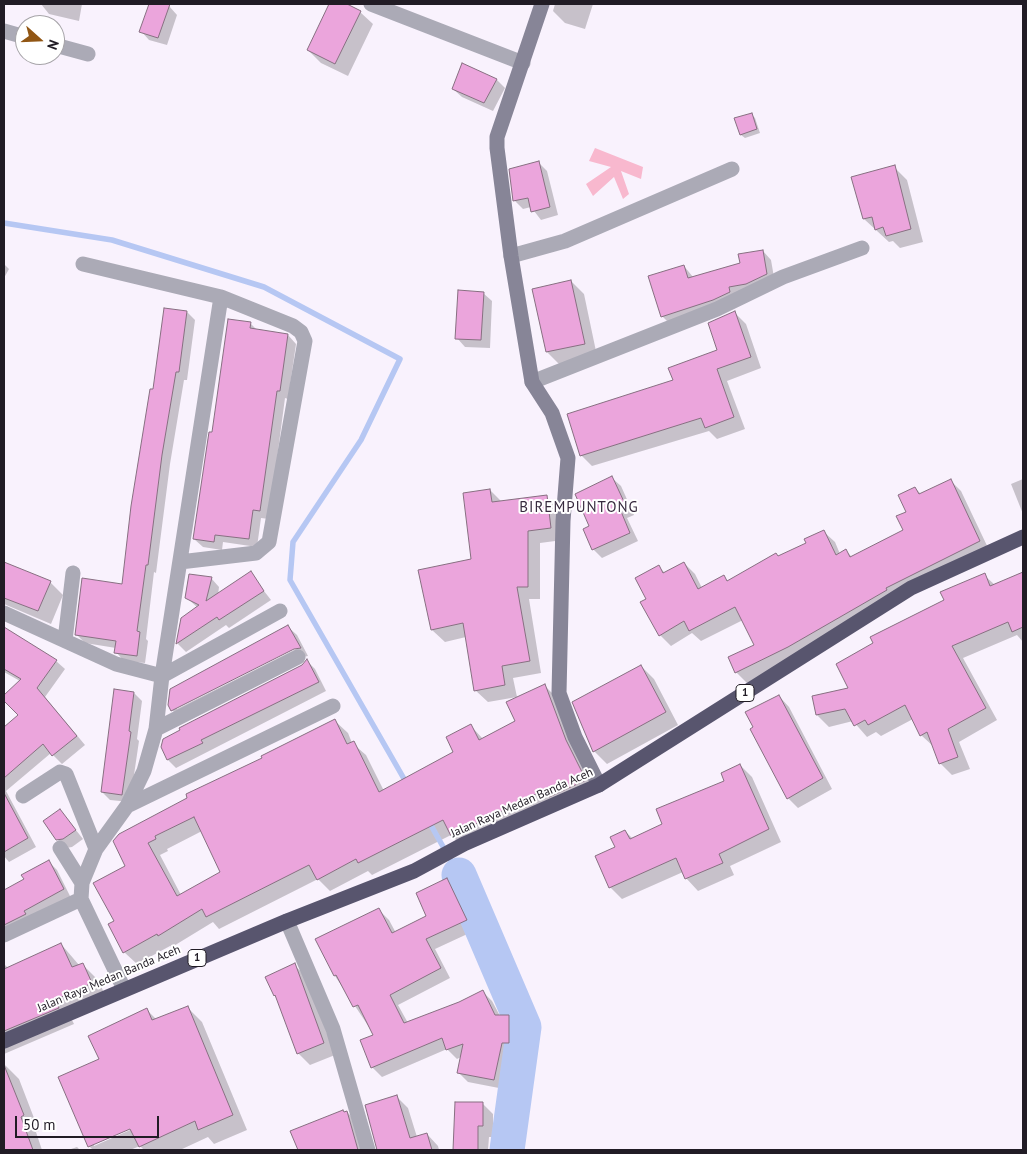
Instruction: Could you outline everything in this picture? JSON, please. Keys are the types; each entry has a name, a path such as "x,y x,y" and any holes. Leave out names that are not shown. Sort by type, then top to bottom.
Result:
{"highway":[{"name":"Jalan Raya Medan Banda Aceh","path":"4,1040 286,921 414,871 464,844 599,785 911,588 1023,537"}],"street":[{"path":"371,4 523,63"},
{"path":"542,4 498,137 497,148 511,256 532,382 552,413 568,458 563,521 559,692 575,737 599,785"},
{"path":"65,48 88,54"},
{"path":"511,256 565,241 732,169"},
{"path":"532,382 717,309 783,277 862,248"},
{"path":"83,264 221,297 293,326 301,332 305,341 269,542 256,553 180,562"},
{"path":"124,989 81,899 82,883 96,849 127,806 144,771 156,729 162,676 221,297"},
{"path":"65,640 73,573"},
{"path":"4,613 116,664 162,676 280,611"},
{"path":"156,729 298,657"},
{"path":"127,806 333,706"},
{"path":"23,796 60,772 66,774 96,849"},
{"path":"60,848 82,883"},
{"path":"4,935 81,899"},
{"path":"286,921 333,1029 368,1150"}],"shaded area":[{"path":"595,148 643,167 641,179 621,171 629,194 623,199 614,177 593,196 586,184 611,167 589,161"}],"building":[{"path":"149,4 170,4 158,38 139,32"},
{"path":"329,4 347,4 361,11 335,64 307,50"},
{"path":"462,63 497,79 484,103 452,89"},
{"path":"752,113 757,129 740,135 734,118"},
{"path":"539,161 550,207 531,212 528,198 513,201 509,169"},
{"path":"895,165 911,229 886,236 883,227 875,230 872,217 863,219 851,177"},
{"path":"763,250 767,274 746,284 729,287 730,292 713,300 661,317 648,276 684,265 688,278 740,263 738,254"},
{"path":"571,280 585,344 546,352 532,289"},
{"path":"458,290 484,292 481,340 455,339"},
{"path":"164,308 187,311 179,372 176,372 162,455 148,565 146,565 137,631 140,632 137,656 114,653 116,641 75,635 82,578 122,584 131,506 150,389 153,389"},
{"path":"735,311 751,357 717,369 734,417 705,428 701,418 580,456 567,414 673,380 668,368 717,350 708,323"},
{"path":"228,319 251,322 250,328 288,334 280,391 277,391 260,511 253,510 249,539 215,535 214,542 193,539 209,432 212,432"},
{"path":"612,476 626,506 620,509 630,533 592,550 583,529 589,526 575,494"},
{"path":"951,479 980,541 886,588 887,590 788,647 735,673 728,657 754,645 735,607 689,631 684,621 659,636 640,602 646,599 635,578 659,565 663,573 684,562 698,589 724,575 727,581 776,553 778,556 806,543 804,539 824,530 836,555 846,549 850,557 903,530 896,516 906,512 898,495 915,487 919,494"},
{"path":"490,489 492,502 547,495 551,528 528,531 528,587 517,587 530,661 502,666 505,685 474,691 463,623 431,630 418,570 471,559 463,493"},
{"path":"4,562 51,581 38,611 4,598"},
{"path":"251,571 264,591 219,620 217,617 176,644 181,618 199,605 185,598 189,574 212,577 206,601"},
{"path":"1023,572 1023,627 1012,632 1008,622 952,646 986,708 948,729 958,757 939,764 927,732 920,736 905,705 868,725 865,720 854,726 845,709 816,715 812,696 848,688 836,664 873,643 870,637 944,600 940,592 985,573 990,586"},
{"path":"288,625 301,648 294,649 171,711 168,705 170,689"},
{"path":"4,627 57,660 37,688 77,736 52,756 43,744 4,778 4,727 18,715 4,701 4,695 21,679 4,669"},
{"path":"307,659 319,682 201,740 203,743 167,760 161,747 163,739 180,730 179,728 302,665"},
{"path":"641,665 666,712 593,752 572,702"},
{"path":"545,684 566,740 586,780 549,797 546,789 451,836 443,820 358,863 356,859 317,880 309,865 206,917 202,909 158,936 157,934 123,953 108,924 114,921 93,883 125,866 113,841 119,834 187,798 186,794 262,758 261,756 335,719 347,744 354,741 379,792 453,752 446,737 471,724 479,740 515,721 506,702","holes":["194,817 220,872 177,896 148,843 156,839 155,836"]},
{"path":"114,689 134,692 129,731 131,732 122,795 101,792"},
{"path":"779,695 823,778 787,799 750,729 753,727 745,712"},
{"path":"740,764 769,829 719,854 723,863 685,879 676,858 609,888 595,856 615,847 610,837 625,830 630,839 662,824 656,809 724,781 721,773"},
{"path":"4,793 28,838 4,852"},
{"path":"60,809 76,830 63,839 56,840 43,821"},
{"path":"49,860 64,889 24,911 26,914 4,925 4,890 24,879 21,875"},
{"path":"447,878 467,920 426,939 441,968 390,995 404,1023 459,1002 483,990 495,1015 509,1015 509,1043 502,1043 494,1080 457,1073 463,1044 446,1050 442,1038 371,1068 360,1040 373,1035 358,1005 353,1007 336,975 334,976 315,939 379,908 392,933 426,916 416,893"},
{"path":"61,943 72,967 83,963 92,983 55,1000 59,1008 4,1031 4,969"},
{"path":"295,963 324,1043 297,1054 275,995 265,977"},
{"path":"188,1006 233,1115 198,1130 195,1121 139,1147 130,1129 88,1147 58,1077 99,1059 88,1036 147,1008 152,1020"},
{"path":"4,1065 24,1115 21,1117 33,1150 4,1150"},
{"path":"397,1095 410,1138 427,1133 432,1150 377,1150 365,1105"},
{"path":"455,1102 483,1102 483,1126 478,1126 478,1150 453,1150"},
{"path":"343,1110 344,1112 347,1111 358,1150 298,1150 290,1131"}],"waterway":[{"path":"4,223 112,240 264,287 400,359 361,440 293,542 290,580 407,784"},
{"path":"428,820 459,875"},
{"path":"459,875 524,1027 507,1150"}],"district":[{"name":"BIREMPUNTONG","path":"579,508"}]}
